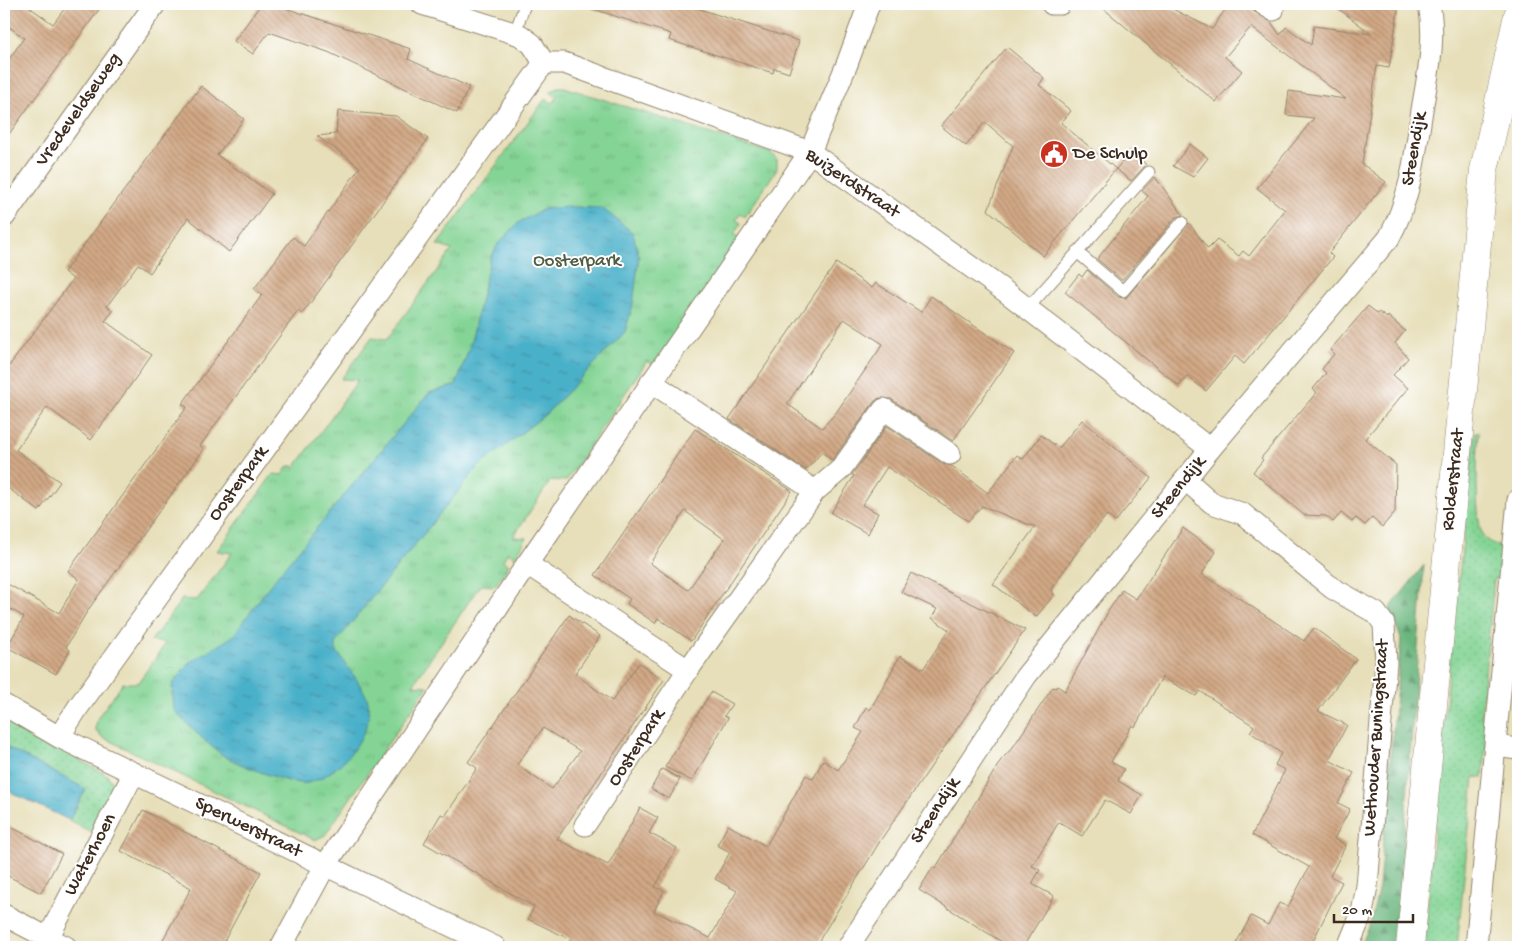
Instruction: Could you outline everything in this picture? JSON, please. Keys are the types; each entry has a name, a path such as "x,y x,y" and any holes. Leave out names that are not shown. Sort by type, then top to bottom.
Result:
{"main road":[{"name":"Rolderstraat","path":"1410,947 1484,170 1518,16"}],"street":[{"name":"Vredeveldseweg","path":"4,217 155,4"},
{"path":"422,4 515,33 532,44 544,63"},
{"path":"281,947 325,866 527,564 810,152 847,64 869,4"},
{"path":"1052,4 1060,4"},
{"name":"Steendijk","path":"848,947 1026,676 1210,449 1389,238 1396,226 1411,182 1433,41 1429,4"},
{"name":"Buizerdstraat","path":"544,63 564,63 810,152 1027,309 1192,433 1210,449"},
{"name":"Oosterpark","path":"59,737 544,63"},
{"path":"651,382 815,490"},
{"name":"Oosterpark","path":"586,825 688,670 815,490 841,469 884,409 950,454"},
{"name":"Wethouder Buningstraat","path":"1186,480 1212,503 1244,514 1332,588 1376,613 1384,624 1386,662 1367,886 1362,913 1348,947"},
{"path":"1476,947 1518,500"},
{"path":"527,564 688,670"},
{"name":"Sperwerstraat","path":"4,705 59,737 495,947"},
{"path":"1496,746 1518,749"},
{"name":"Waterhoen","path":"4,915 57,942 134,772"}],"lane":[{"path":"515,33 525,4"},
{"path":"1027,309 1149,172"},
{"path":"1077,252 1123,291 1182,222"}],"green space":[{"name":"Oosterpark","path":"558,87 564,87 771,153 777,159 777,169 745,217 740,213 736,220 741,223 734,234 741,238 653,365 647,361 566,481 551,480 513,537 527,538 515,557 508,552 503,560 509,565 495,586 480,585 413,685 428,686 325,835 315,840 102,737 95,729 98,717 123,683 138,683 166,643 151,641 182,599 197,600 232,553 217,551 273,474 282,475 288,466 296,466 358,380 341,379 372,337 387,339 452,250 437,245 545,99 553,103 557,97 550,92"},
{"path":"1475,432 1479,432 1477,503 1481,530 1486,539 1503,549 1502,579 1494,579 1481,717 1489,719 1483,778 1474,777 1457,947 1424,947 1450,659"},
{"path":"1424,565 1396,947 1360,947 1370,925 1379,887 1401,639 1390,608"},
{"path":"4,719 107,775 116,787 90,832 69,820 86,789 4,746"}],"water":[{"path":"567,207 602,208 633,233 639,257 633,304 625,332 546,414 478,467 336,642 336,650 367,698 369,711 367,724 361,738 343,762 319,779 300,783 263,773 221,754 174,710 172,685 190,662 232,637 276,577 429,393 456,385 470,346 490,259 498,244 518,223 544,209"},
{"path":"4,746 86,789 69,820 4,789"}],"building":[{"path":"4,4 25,4 53,24 68,4 103,4 4,141 4,66 24,38 4,23"},
{"path":"261,4 273,4 411,49 408,59 469,87 457,113 328,52 269,32 253,54 234,41"},
{"path":"591,4 684,4 799,41 789,73 774,68 773,73 669,40 671,34 590,8"},
{"path":"1098,4 1163,4 1212,29 1229,4 1251,4 1252,10 1271,22 1280,35 1286,27 1311,45 1314,26 1372,34 1332,4 1399,4 1389,68 1377,66 1362,164 1386,182 1329,253 1333,257 1244,364 1235,356 1206,391 1187,376 1179,386 1065,292 1079,274 1082,277 1087,270 1118,297 1126,298 1189,223 1208,249 1217,240 1239,256 1243,251 1249,256 1285,210 1257,188 1314,118 1286,115 1289,91 1346,99 1251,27 1225,57 1242,71 1216,102"},
{"name":"De Schulp","path":"1007,47 1044,78 1039,85 1071,111 1061,123 1116,169 1043,256 988,210 1013,146 985,122 966,146 941,126"},
{"path":"201,86 244,119 217,155 272,194 229,252 188,218 150,273 138,264 107,306 113,311 105,321 152,355 91,440 47,407 16,450 60,482 39,511 4,485 4,373 73,279 64,272"},
{"path":"338,111 396,116 428,139 317,294 302,314 298,311 200,446 204,449 88,610 66,647 70,650 56,674 7,647 24,617 4,605 4,582 59,613 79,579 68,571 187,407 182,404 262,295 254,289 293,237 304,246 360,167 317,136 336,134"},
{"path":"1190,144 1208,158 1193,177 1173,166"},
{"path":"1133,149 1146,165 1131,181 1116,169"},
{"path":"1155,177 1183,215 1176,217 1122,280 1097,259 1148,196 1142,191"},
{"path":"836,263 872,288 876,283 921,312 931,296 1014,353 953,441 891,399 879,398 874,402 832,460 822,452 806,470 729,419","holes":["844,319 883,344 835,414 822,428 787,404"]},
{"path":"1368,306 1378,314 1379,312 1387,318 1388,316 1405,331 1395,343 1408,358 1393,375 1408,388 1365,439 1396,465 1395,512 1382,527 1372,518 1365,525 1356,518 1352,522 1341,513 1333,522 1326,516 1304,515 1253,472 1263,460 1261,458 1317,392 1313,389 1326,373 1322,369 1334,354 1330,350"},
{"path":"1082,420 1151,478 1115,522 1107,515 1082,545 1051,589 1054,595 1036,617 993,584 1035,527 982,506 968,521 887,467 862,505 878,513 868,534 831,513 854,476 852,475 887,426 943,464 952,466 988,493 1017,455 1023,459 1041,435 1059,448"},
{"path":"695,429 792,491 691,641 658,618 655,623 627,604 630,599 595,575","holes":["685,511 724,539 688,590 650,563"]},
{"path":"1183,528 1216,552 1202,574 1304,641 1314,628 1356,659 1318,711 1347,725 1329,760 1354,773 1338,803 1350,809 1334,839 1346,845 1330,876 1342,882 1310,947 1234,947 1251,916 1268,925 1279,903 1288,907 1309,867 1252,835 1285,770 1275,765 1281,753 1250,732 1254,726 1200,691 1196,696 1162,677 1135,727 1132,725 1111,762 1124,769 1118,781 1142,795 1131,814 1105,800 1082,836 1059,822 1032,866 1040,870 1032,884 1054,896 1023,947 1010,947 919,890 933,867 935,869 1001,760 1013,747 1053,687 1056,688 1057,686 1065,691 1122,590 1136,599"},
{"path":"911,573 1025,630 882,838 815,947 586,947 528,919 534,907 424,843 441,814 445,816 477,768 468,762 569,615 600,636 575,674 612,701 639,663 664,680 557,839 608,865 640,808 658,818 649,833 677,848 655,887 664,891 654,911 710,938 737,891 715,879 730,852 717,845 728,825 766,846 806,775 813,779 823,760 838,770 863,732 855,728 866,707 870,710 900,656 923,669 949,630 932,618 937,609 901,592","holes":["543,728 580,751 552,789 517,765"]},
{"path":"711,692 732,704 724,716 728,718 692,781 665,767"},
{"path":"662,769 680,779 669,799 651,789"},
{"path":"143,810 261,872 221,947 159,947 191,888 121,851"},
{"path":"4,823 62,854 41,893 4,874"}],"place":[{"name":"De Schulp","path":"1054,154"}]}
